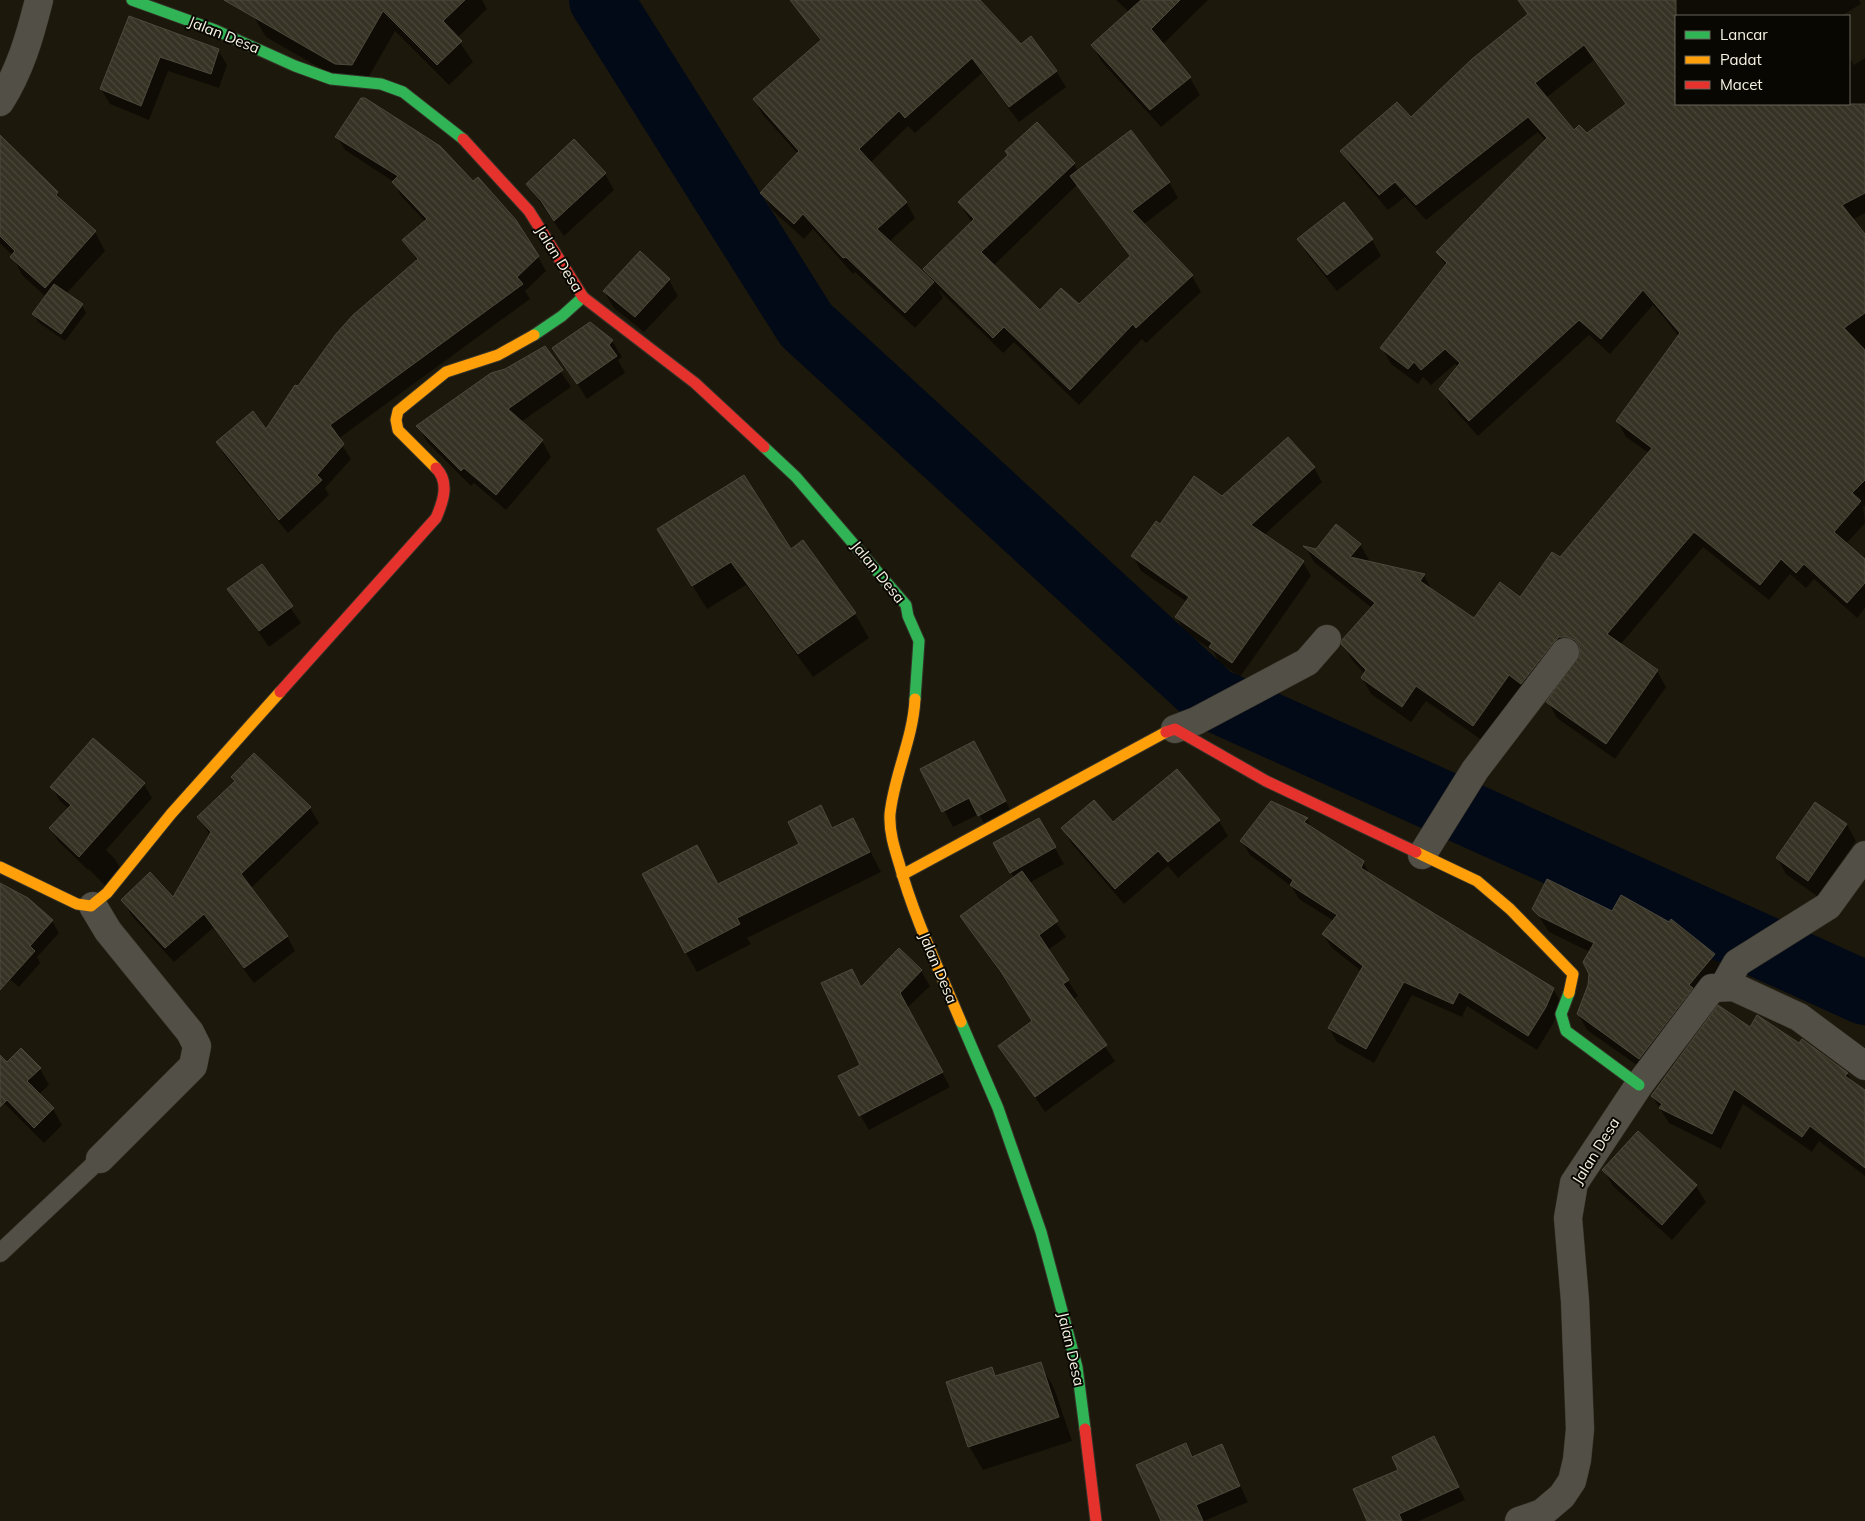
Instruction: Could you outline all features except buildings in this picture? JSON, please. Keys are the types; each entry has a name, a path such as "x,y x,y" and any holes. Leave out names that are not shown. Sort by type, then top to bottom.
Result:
{"street":[{"path":"0,102 17,73 39,0"},
{"name":"Jalan Desa","path":"132,0 215,30 295,66 332,79 381,84 403,92 468,143 529,211 583,297 695,383 796,477 906,605 908,616 919,640 915,704 907,748 894,789 890,816 891,835 910,902 998,1108 1041,1232 1077,1367 1096,1521"},
{"path":"0,867 22,874 48,891 84,906 93,906 117,884 130,863 171,814 436,518 444,499 444,485 439,471 398,430 396,420 398,411 446,372 498,355 524,342 562,316 583,297"},
{"path":"902,875 1159,735 1185,725 1284,675 1307,662 1327,639"},
{"path":"1422,855 1475,770 1565,652"},
{"path":"1185,725 1266,781 1477,881 1510,909 1573,974 1574,983 1564,999 1561,1013 1561,1024 1566,1031 1639,1084"},
{"path":"1865,855 1828,906 1738,962 1724,986 1734,987 1799,1016 1865,1066"},
{"path":"93,906 108,932 181,1020 197,1046 193,1066 100,1159"},
{"name":"Jalan Desa","path":"1518,1521 1542,1513 1562,1496 1572,1481 1577,1460 1580,1429 1575,1301 1568,1218 1574,1183 1639,1084 1712,988 1724,986"}],"lane":[{"path":"0,1253 100,1159"}],"waterway":[{"path":"601,0 806,325 1213,699 1865,993"}],"traffic: fast":[{"path":"132,0 215,30 295,66 331,79 381,84 403,92 463,139"},
{"path":"534,335 562,316 583,297"},
{"path":"764,447 796,477 906,605 908,616 919,641 915,699"},
{"path":"1569,993 1561,1014 1566,1031 1639,1085"},
{"path":"961,1022 998,1108 1041,1232 1077,1367 1085,1429"}],"traffic: slow":[{"path":"436,468 398,430 396,420 398,411 446,372 498,355 534,335"},
{"path":"0,867 77,904 91,906 107,893 171,814 280,692"},
{"path":"915,699 911,728 892,800 890,814 891,833 912,904 961,1022"},
{"path":"902,875 1166,732"},
{"path":"1416,852 1477,881 1510,909 1573,974 1569,993"}],"traffic: jam":[{"path":"463,139 529,211 583,297 695,383 764,447"},
{"path":"280,692 436,518 444,492 443,479 436,468"},
{"path":"1166,732 1175,729 1266,781 1416,852"},
{"path":"1085,1429 1096,1521"}]}
